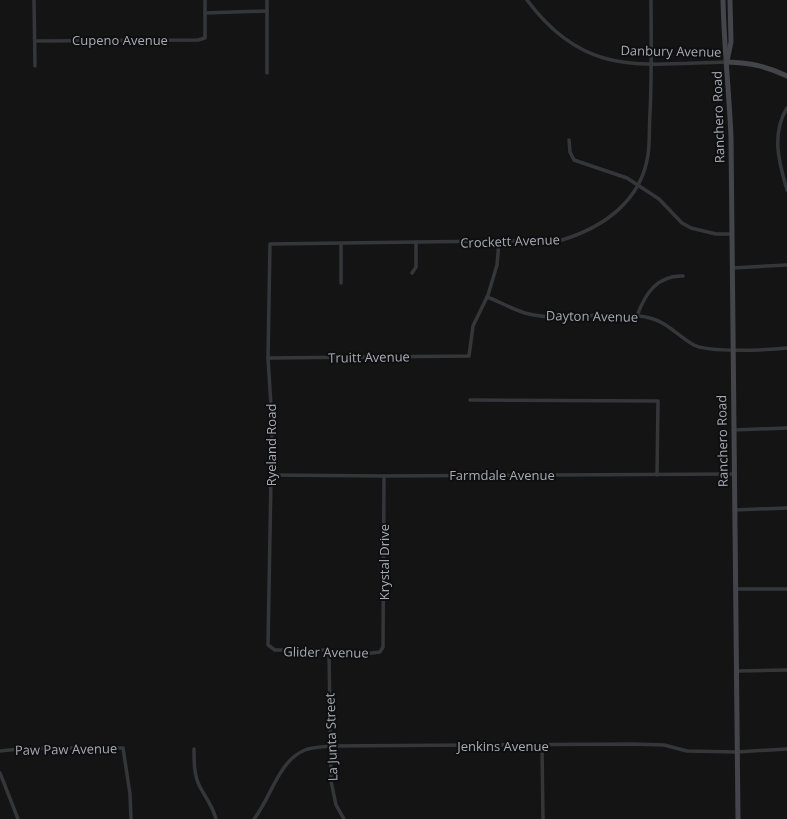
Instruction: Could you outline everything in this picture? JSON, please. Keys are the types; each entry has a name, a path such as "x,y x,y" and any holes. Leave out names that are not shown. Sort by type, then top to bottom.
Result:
{"main road":[{"name":"Ranchero Road","path":"723,0 724,42 727,62 731,137 733,474 736,589 736,752 738,819"},
{"name":"Ranchero Road","path":"727,62 731,42 730,0"},
{"name":"Danbury Avenue","path":"727,62 750,63 771,68 787,76"}],"street":[{"path":"34,0 35,66"},
{"path":"205,0 205,13 267,11"},
{"path":"267,0 267,73"},
{"name":"Danbury Avenue","path":"527,0 549,27 560,36 583,50 615,61 650,63 727,62"},
{"name":"Crockett Avenue","path":"270,244 562,240 582,234 603,223 623,207 638,185 646,163 650,134 651,0"},
{"name":"Cupeno Avenue","path":"35,41 198,40 205,38 205,13"},
{"path":"787,108 778,131 777,149 787,190"},
{"path":"569,140 570,152 574,160 627,178 659,199 682,223 690,228 716,234 732,234"},
{"path":"487,297 497,264 499,242"},
{"path":"412,273 416,267 416,243"},
{"name":"Ryeland Road","path":"268,645 272,422 268,358 270,244"},
{"path":"341,244 341,282"},
{"path":"732,268 787,265"},
{"path":"637,316 642,302 650,290 661,280 673,276 683,276"},
{"name":"Dayton Avenue","path":"487,297 529,314 549,316 637,316 650,318 667,327 695,346 713,349 787,348"},
{"name":"Truitt Avenue","path":"268,358 469,356 474,326 487,297"},
{"path":"470,400 658,401 657,475"},
{"path":"733,430 787,428"},
{"name":"Farmdale Avenue","path":"271,474 384,476 733,474"},
{"name":"Krystal Drive","path":"383,647 384,476"},
{"path":"734,510 787,508"},
{"path":"736,589 787,589"},
{"name":"Glider Avenue","path":"268,645 274,650 323,650 329,652 364,654 380,652 383,647"},
{"name":"La Junta Street","path":"329,652 331,781 336,805 344,819"},
{"path":"737,671 787,670"},
{"name":"Jenkins Avenue","path":"254,819 261,811 277,779 292,759 306,749 330,746 664,745 687,751 736,752 787,749"},
{"path":"542,746 543,819"},
{"name":"Paw Paw Avenue","path":"0,751 29,748 123,748 126,757 131,819"},
{"path":"194,749 194,769 199,786 210,803 216,819"},
{"path":"0,773 18,819"}]}
